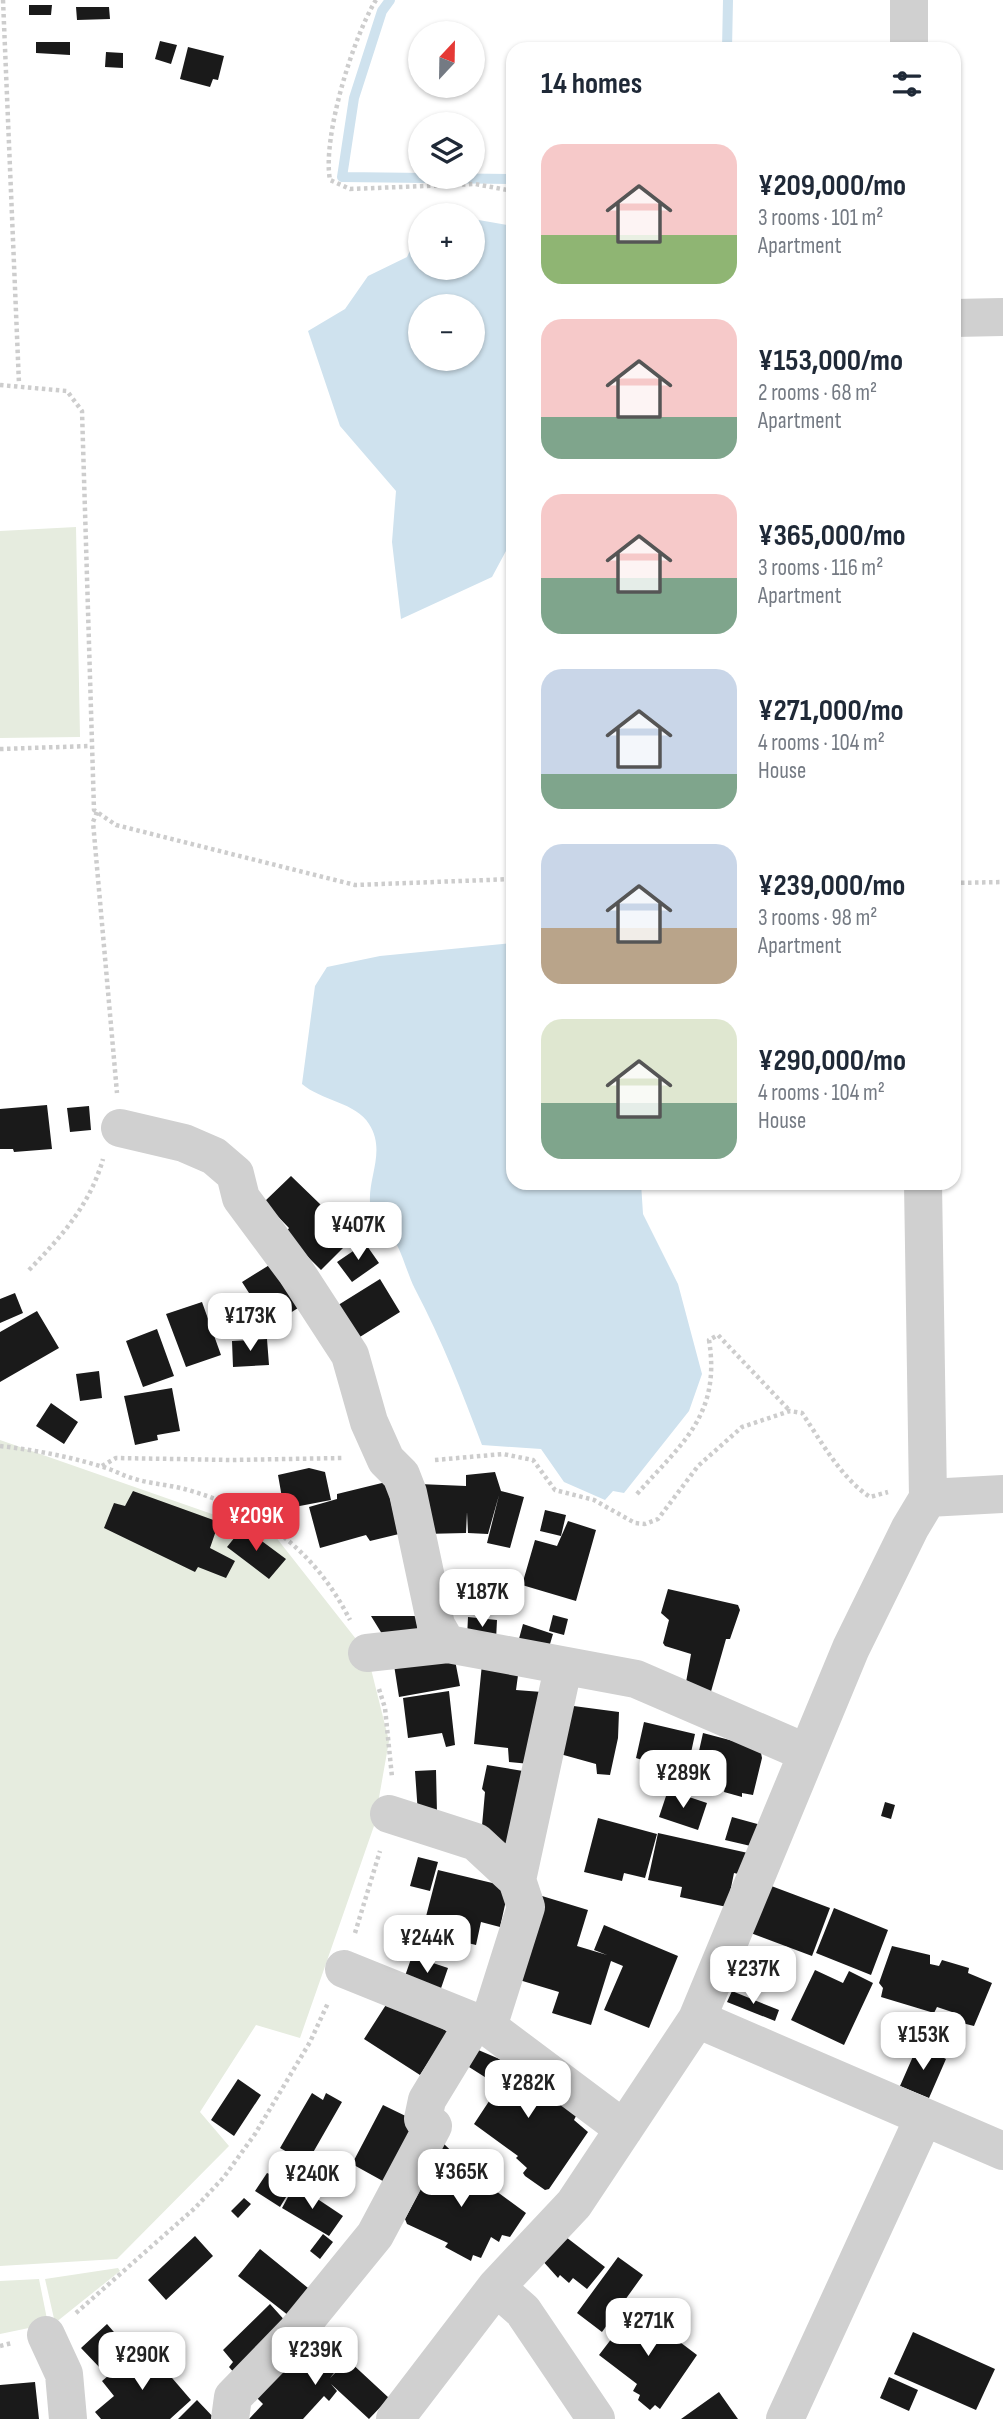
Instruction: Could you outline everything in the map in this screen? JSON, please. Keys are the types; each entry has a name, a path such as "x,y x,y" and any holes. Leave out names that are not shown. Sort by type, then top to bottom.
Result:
{"street":[{"path":"909,0 909,42"},
{"path":"961,317 1003,317"},
{"path":"120,1128 184,1143 230,1150 241,1198 296,1272 350,1355 358,1390 386,1460 401,1475 408,1493 436,1625 447,1644"},
{"path":"395,2419 496,2287 574,2204 697,2019 851,1648 928,1490 923,1190"},
{"path":"928,1490 1003,1494"},
{"path":"367,1653 447,1644 563,1668 635,1679 807,1753"},
{"path":"517,1880 563,1668"},
{"path":"230,2419 233,2397 296,2332 375,2235 433,2126 423,2119 427,2100 482,2024 526,1907 517,1880 476,1842 389,1814"},
{"path":"344,1969 482,2024 624,2129"},
{"path":"697,2019 1003,2151"},
{"path":"785,2419 924,2117"},
{"path":"496,2287 523,2311 596,2419"},
{"path":"46,2335 64,2374 68,2419"}],"path":[{"path":"3,0 19,384"},
{"path":"376,0 353,55 329,138 330,180 350,189 475,184 506,190"},
{"path":"0,385 19,384 67,391 82,411 94,810 116,825 355,885 506,879"},
{"path":"0,749 90,746"},
{"path":"29,1270 76,1217 120,1128 115,1112 117,1094 93,822 97,812"},
{"path":"961,883 1003,882"},
{"path":"637,1494 701,1419 708,1402 711,1380 709,1340 718,1335 790,1410 802,1413 841,1469 870,1497 928,1490"},
{"path":"101,1466 116,1458 417,1462 503,1454 533,1460 555,1490 594,1500 635,1523 645,1524 658,1519 698,1466 720,1444 742,1427 790,1410"},
{"path":"0,1446 36,1450 101,1466 136,1479 187,1490 264,1520 286,1537 321,1577 346,1612 367,1653 385,1708 392,1767 389,1814 344,1969 310,2042 255,2134 224,2177 195,2208 85,2307 46,2335 0,2346"}],"shaded area":[{"path":"76,527 80,737 0,738 0,531"},
{"path":"0,1440 275,1536 367,1653 389,1741 374,1826 300,2038 256,2025 200,2112 229,2146 117,2259 0,2266"},
{"path":"118,2268 120,2271 55,2323 45,2279"},
{"path":"39,2279 48,2324 0,2334 0,2281"}],"water":[{"path":"485,221 506,225 506,551 492,577 401,619 392,542 396,491 340,426 308,331 345,309 368,276 408,255 408,280 485,280"},
{"path":"506,944 506,1190 641,1190 643,1214 678,1284 702,1374 689,1411 624,1493 613,1491 605,1500 564,1482 541,1449 482,1445 451,1366 397,1245 373,1217 370,1193 376,1147 369,1124 356,1111 302,1084 315,986 327,967 380,956"}],"building":[{"path":"29,5 52,5 51,15 29,15"},
{"path":"76,7 109,7 110,19 77,20"},
{"path":"160,41 177,45 171,64 155,59"},
{"path":"36,42 70,42 70,55 36,53"},
{"path":"188,47 224,56 218,80 213,79 210,87 180,79"},
{"path":"106,52 123,53 123,68 105,67"},
{"path":"47,1105 52,1149 14,1152 13,1149 0,1149 0,1109"},
{"path":"89,1106 91,1130 70,1132 67,1108"},
{"path":"291,1176 350,1233 345,1239 348,1243 321,1270 285,1234 289,1228 264,1202"},
{"path":"365,1243 379,1263 352,1282 337,1262"},
{"path":"271,1264 298,1308 270,1326 242,1282"},
{"path":"380,1279 400,1312 355,1340 335,1307"},
{"path":"15,1293 23,1313 0,1323 0,1299"},
{"path":"202,1302 221,1355 186,1367 166,1314"},
{"path":"37,1311 59,1348 0,1382 0,1332"},
{"path":"157,1329 174,1376 143,1387 126,1341"},
{"path":"267,1339 269,1365 233,1367 232,1341"},
{"path":"99,1371 102,1398 80,1401 76,1374"},
{"path":"172,1388 180,1431 157,1435 158,1440 135,1445 124,1396"},
{"path":"51,1403 78,1422 64,1444 36,1426"},
{"path":"309,1468 325,1472 331,1500 284,1509 278,1475"},
{"path":"495,1472 501,1491 524,1497 510,1548 487,1543 499,1495 488,1534 468,1533 467,1512 466,1533 423,1534 419,1484 466,1486 466,1475"},
{"path":"386,1482 399,1534 370,1541 366,1535 320,1548 309,1507 337,1499 337,1494"},
{"path":"133,1491 219,1522 210,1548 235,1561 226,1578 198,1567 195,1572 104,1528 114,1503 125,1506"},
{"path":"545,1510 566,1515 561,1536 540,1531"},
{"path":"568,1521 596,1530 576,1601 522,1585 535,1540 557,1546"},
{"path":"243,1527 286,1559 269,1579 227,1547"},
{"path":"668,1589 738,1605 740,1610 730,1639 726,1639 710,1695 685,1688 691,1654 663,1643 669,1620 661,1613"},
{"path":"553,1615 568,1619 564,1635 549,1631"},
{"path":"371,1616 416,1616 419,1641 387,1642"},
{"path":"468,1617 497,1620 496,1640 467,1638"},
{"path":"523,1624 553,1634 547,1654 517,1646"},
{"path":"454,1655 460,1686 399,1697 394,1665"},
{"path":"482,1664 519,1668 516,1690 542,1692 530,1764 509,1762 508,1748 474,1744"},
{"path":"449,1691 455,1745 446,1747 442,1733 408,1738 403,1698"},
{"path":"566,1705 619,1712 618,1738 610,1775 597,1774 596,1764 560,1754"},
{"path":"644,1722 695,1734 686,1776 661,1770 661,1766 636,1758"},
{"path":"703,1733 760,1748 762,1758 753,1795 742,1793 742,1797 724,1792 725,1786 693,1778"},
{"path":"487,1765 529,1772 510,1845 481,1837 485,1792 482,1789"},
{"path":"436,1770 437,1813 418,1814 415,1771"},
{"path":"668,1790 707,1803 698,1830 659,1817"},
{"path":"885,1802 895,1805 891,1819 881,1816"},
{"path":"732,1817 761,1825 755,1847 725,1840"},
{"path":"598,1818 657,1834 645,1878 624,1873 622,1881 584,1872"},
{"path":"658,1833 748,1853 743,1875 734,1873 727,1907 680,1897 682,1887 648,1880"},
{"path":"418,1857 438,1862 430,1891 410,1886"},
{"path":"438,1870 509,1887 500,1927 481,1922 476,1945 422,1932"},
{"path":"766,1884 830,1908 812,1956 748,1932"},
{"path":"542,1896 588,1910 577,1946 607,1955 594,1950 604,1925 678,1956 649,2028 604,2010 623,1966 611,1961 591,2025 552,2013 559,1992 516,1979"},
{"path":"834,1908 888,1930 871,1975 816,1953"},
{"path":"892,1946 930,1955 930,1964 939,1966 942,1960 969,1968 968,1973 992,1983 974,2026 954,2021 955,2013 937,2007 934,2013 881,1997 883,1988 879,1983"},
{"path":"412,1956 448,1968 438,1997 405,1976"},
{"path":"815,1970 843,1983 849,1971 873,1983 844,2045 791,2020"},
{"path":"732,1991 779,2010 775,2021 727,2002"},
{"path":"391,1997 448,2032 420,2075 364,2039"},
{"path":"918,2045 946,2059 929,2098 900,2086"},
{"path":"476,2049 511,2064 578,2112 574,2120 588,2132 549,2189 545,2190 525,2176 523,2173 527,2168 516,2158 518,2156 474,2124 499,2086 469,2067"},
{"path":"238,2079 261,2095 234,2136 211,2120"},
{"path":"312,2093 323,2100 326,2093 342,2102 307,2163 280,2148"},
{"path":"383,2105 422,2124 390,2185 352,2164"},
{"path":"444,2144 468,2167 462,2181 480,2193 485,2183 526,2213 510,2237 502,2235 499,2242 491,2237 481,2258 473,2255 471,2261 445,2247 448,2243 407,2224 405,2219"},
{"path":"267,2173 294,2184 280,2207 255,2191"},
{"path":"295,2184 343,2216 329,2236 282,2208"},
{"path":"244,2198 251,2204 238,2218 231,2211"},
{"path":"323,2234 333,2242 320,2259 310,2251"},
{"path":"562,2234 605,2267 587,2289 573,2278 569,2283 560,2275 558,2278 541,2259"},
{"path":"195,2236 213,2256 166,2300 148,2280"},
{"path":"260,2249 313,2292 293,2319 238,2276"},
{"path":"618,2257 643,2275 602,2332 577,2313"},
{"path":"270,2304 288,2324 236,2375 229,2367 233,2362 223,2350"},
{"path":"635,2308 697,2355 660,2409 655,2405 650,2410 638,2400 640,2395 633,2391 637,2384 599,2355"},
{"path":"107,2324 126,2346 101,2369 81,2348"},
{"path":"913,2332 995,2369 976,2410 894,2374"},
{"path":"306,2339 338,2368 330,2378 348,2360 389,2398 369,2419 331,2384 337,2391 329,2401 324,2396 303,2419 249,2419 263,2404 255,2396"},
{"path":"139,2350 149,2361 154,2357 191,2400 170,2419 101,2419 95,2412 114,2396 102,2381"},
{"path":"889,2377 918,2390 909,2411 880,2398"},
{"path":"35,2382 39,2419 0,2419 0,2385"},
{"path":"719,2392 738,2419 681,2419"},
{"path":"197,2400 215,2419 178,2419"}],"waterway":[{"path":"390,0 382,11 354,98 342,177 506,179"},
{"path":"727,42 728,0"}]}
